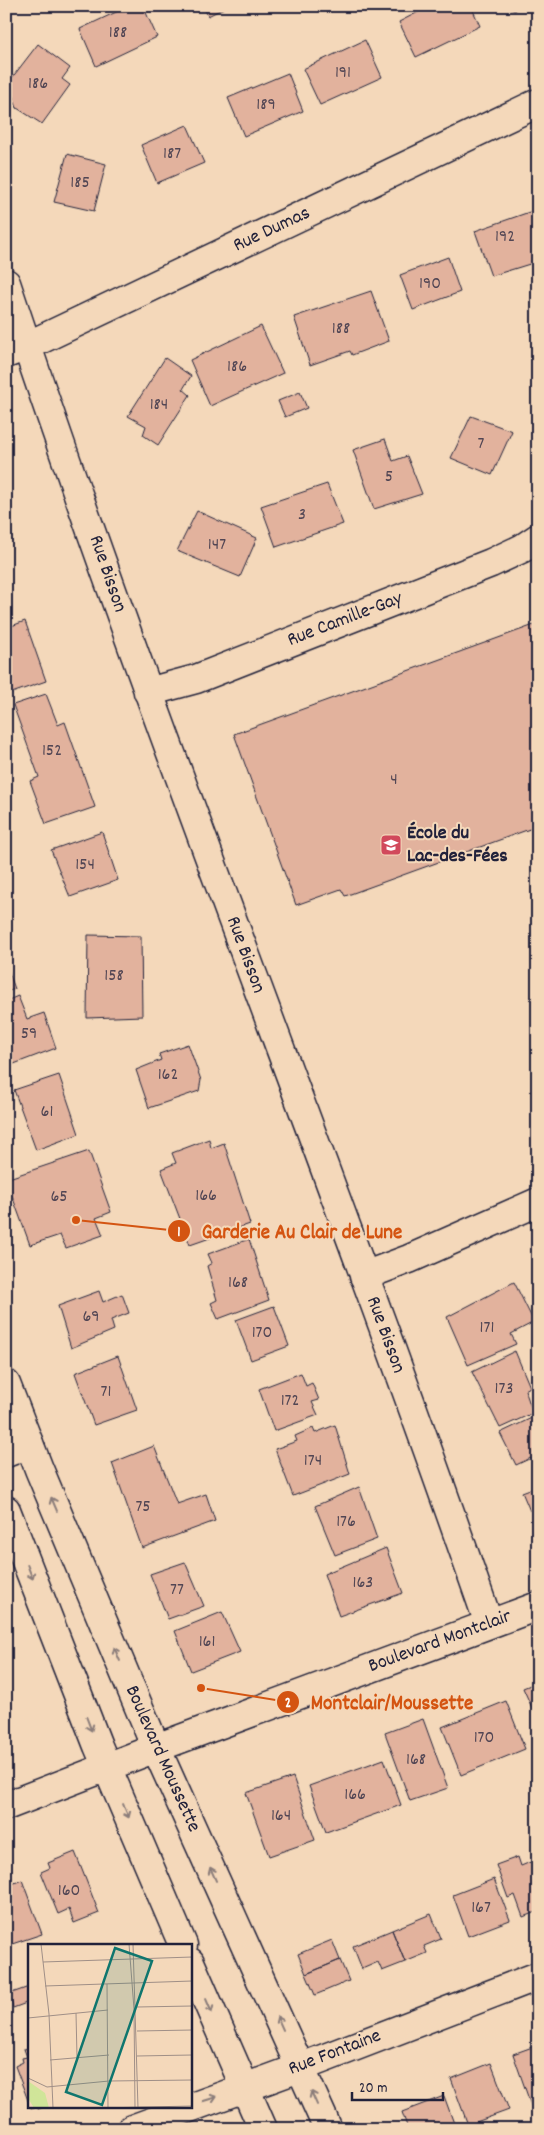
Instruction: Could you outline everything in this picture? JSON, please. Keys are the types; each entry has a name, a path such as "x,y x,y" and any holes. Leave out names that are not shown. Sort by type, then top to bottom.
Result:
{"street":[{"name":"Rue Dumas","path":"17,350 538,103"},
{"name":"Rue Bisson","path":"6,283 17,350 148,692 364,1276 489,1624"},
{"name":"Rue Camille-Gay","path":"148,692 196,679 491,563 524,548 538,538"},
{"path":"364,1276 409,1259 538,1202"},
{"name":"Boulevard Moussette","path":"6,1384 18,1448 328,2129"},
{"path":"6,1510 106,1766 183,1944"},
{"name":"Boulevard Montclair","path":"6,1806 106,1766 538,1606"},
{"path":"191,1964 263,2129"},
{"name":"Rue Fontaine","path":"191,2107 299,2068 538,1976"},
{"name":"Rue Fontaine","path":"132,2129 188,2108"}],"building":[{"path":"129,6 143,6 157,37 96,66 80,29"},
{"path":"203,6 228,6 208,16"},
{"path":"430,6 471,6 480,26 416,57 399,22"},
{"path":"503,6 517,6 515,11"},
{"path":"365,40 382,77 320,105 303,69"},
{"path":"38,44 70,68 62,79 70,85 42,124 17,108 8,83"},
{"path":"288,73 303,111 244,136 228,98"},
{"path":"187,125 204,163 157,183 141,145"},
{"path":"67,154 106,164 94,211 54,202"},
{"path":"538,209 538,273 533,263 491,276 475,231"},
{"path":"448,257 460,292 413,310 400,275"},
{"path":"371,291 389,341 352,355 350,351 310,365 294,317"},
{"path":"261,326 283,373 210,406 190,360"},
{"path":"165,358 191,376 183,389 190,395 158,445 143,435 146,426 128,416"},
{"path":"300,392 307,408 285,417 278,401"},
{"path":"471,416 512,431 492,475 451,458"},
{"path":"385,439 393,461 407,456 422,494 374,509 353,450"},
{"path":"327,484 343,524 276,547 261,506"},
{"path":"197,511 257,538 240,577 177,551"},
{"path":"25,621 46,681 9,694 6,688 6,628"},
{"path":"534,625 538,635 538,826 345,896 341,889 296,905 234,734"},
{"path":"46,694 58,725 65,722 95,807 46,824 30,781 39,777 13,705"},
{"path":"102,832 118,880 70,897 51,850"},
{"path":"88,935 141,936 142,1016 87,1018"},
{"path":"6,964 15,989 6,992"},
{"path":"18,996 27,1019 44,1013 56,1048 6,1067 6,1001"},
{"path":"188,1044 201,1080 199,1091 149,1108 136,1070 161,1060 159,1054"},
{"path":"59,1075 79,1134 36,1150 14,1090"},
{"path":"209,1139 211,1148 224,1143 250,1224 190,1245 161,1169 176,1163 172,1153"},
{"path":"89,1151 111,1212 96,1218 103,1235 66,1248 60,1235 30,1245 6,1179"},
{"path":"249,1239 269,1300 218,1319 211,1303 217,1300 207,1266 212,1263 208,1254"},
{"path":"514,1282 534,1322 511,1334 516,1344 468,1365 447,1317"},
{"path":"538,1289 538,1302 534,1291"},
{"path":"99,1291 103,1302 122,1294 129,1313 111,1320 114,1330 71,1348 58,1306"},
{"path":"274,1306 289,1346 251,1360 236,1320"},
{"path":"515,1351 530,1387 525,1390 533,1413 500,1428 472,1372"},
{"path":"118,1356 137,1410 94,1425 75,1373"},
{"path":"301,1373 306,1386 312,1383 319,1400 312,1402 318,1415 274,1431 259,1389"},
{"path":"538,1415 538,1469 531,1458 516,1465 500,1433"},
{"path":"335,1425 350,1474 293,1496 275,1449 297,1441 295,1436 313,1428 315,1433"},
{"path":"154,1446 177,1504 206,1494 215,1521 142,1548 112,1463"},
{"path":"538,1486 538,1511 537,1508 530,1511 522,1492"},
{"path":"359,1487 377,1539 335,1555 315,1506"},
{"path":"386,1548 403,1593 339,1616 324,1574"},
{"path":"185,1562 204,1606 168,1619 150,1574"},
{"path":"222,1612 240,1652 191,1671 175,1631"},
{"path":"538,1682 538,1721 523,1688"},
{"path":"506,1701 525,1749 461,1775 442,1727"},
{"path":"423,1719 448,1788 410,1801 385,1733"},
{"path":"384,1759 401,1805 326,1832 309,1786"},
{"path":"293,1777 315,1840 269,1856 246,1793"},
{"path":"75,1852 99,1913 74,1923 69,1909 58,1914 41,1872 50,1868 48,1863"},
{"path":"518,1857 521,1866 538,1859 538,1911 523,1917 515,1895 508,1898 496,1865"},
{"path":"9,1878 12,1884 22,1880 42,1934 6,1946 6,1879"},
{"path":"494,1879 510,1920 468,1936 453,1895"},
{"path":"431,1914 441,1939 424,1946 427,1953 405,1962 392,1930"},
{"path":"392,1930 405,1962 382,1971 378,1962 362,1969 353,1946"},
{"path":"332,1940 340,1960 306,1974 298,1954"},
{"path":"340,1960 349,1981 315,1995 306,1974"},
{"path":"28,1987 28,2002 13,2008 9,1994"},
{"path":"538,2045 538,2106 532,2108 513,2054"},
{"path":"28,2048 28,2100 15,2066 23,2062 22,2058 27,2057 24,2049"},
{"path":"491,2063 509,2110 468,2125 451,2079"},
{"path":"444,2096 456,2129 408,2129 402,2112"}],"place":[{"name":"École du Lac-des-Fées","path":"391,845"},
{"name":"Garderie Au Clair de Lune","path":"76,1220"},
{"name":"Montclair/Moussette","path":"201,1688"}]}
